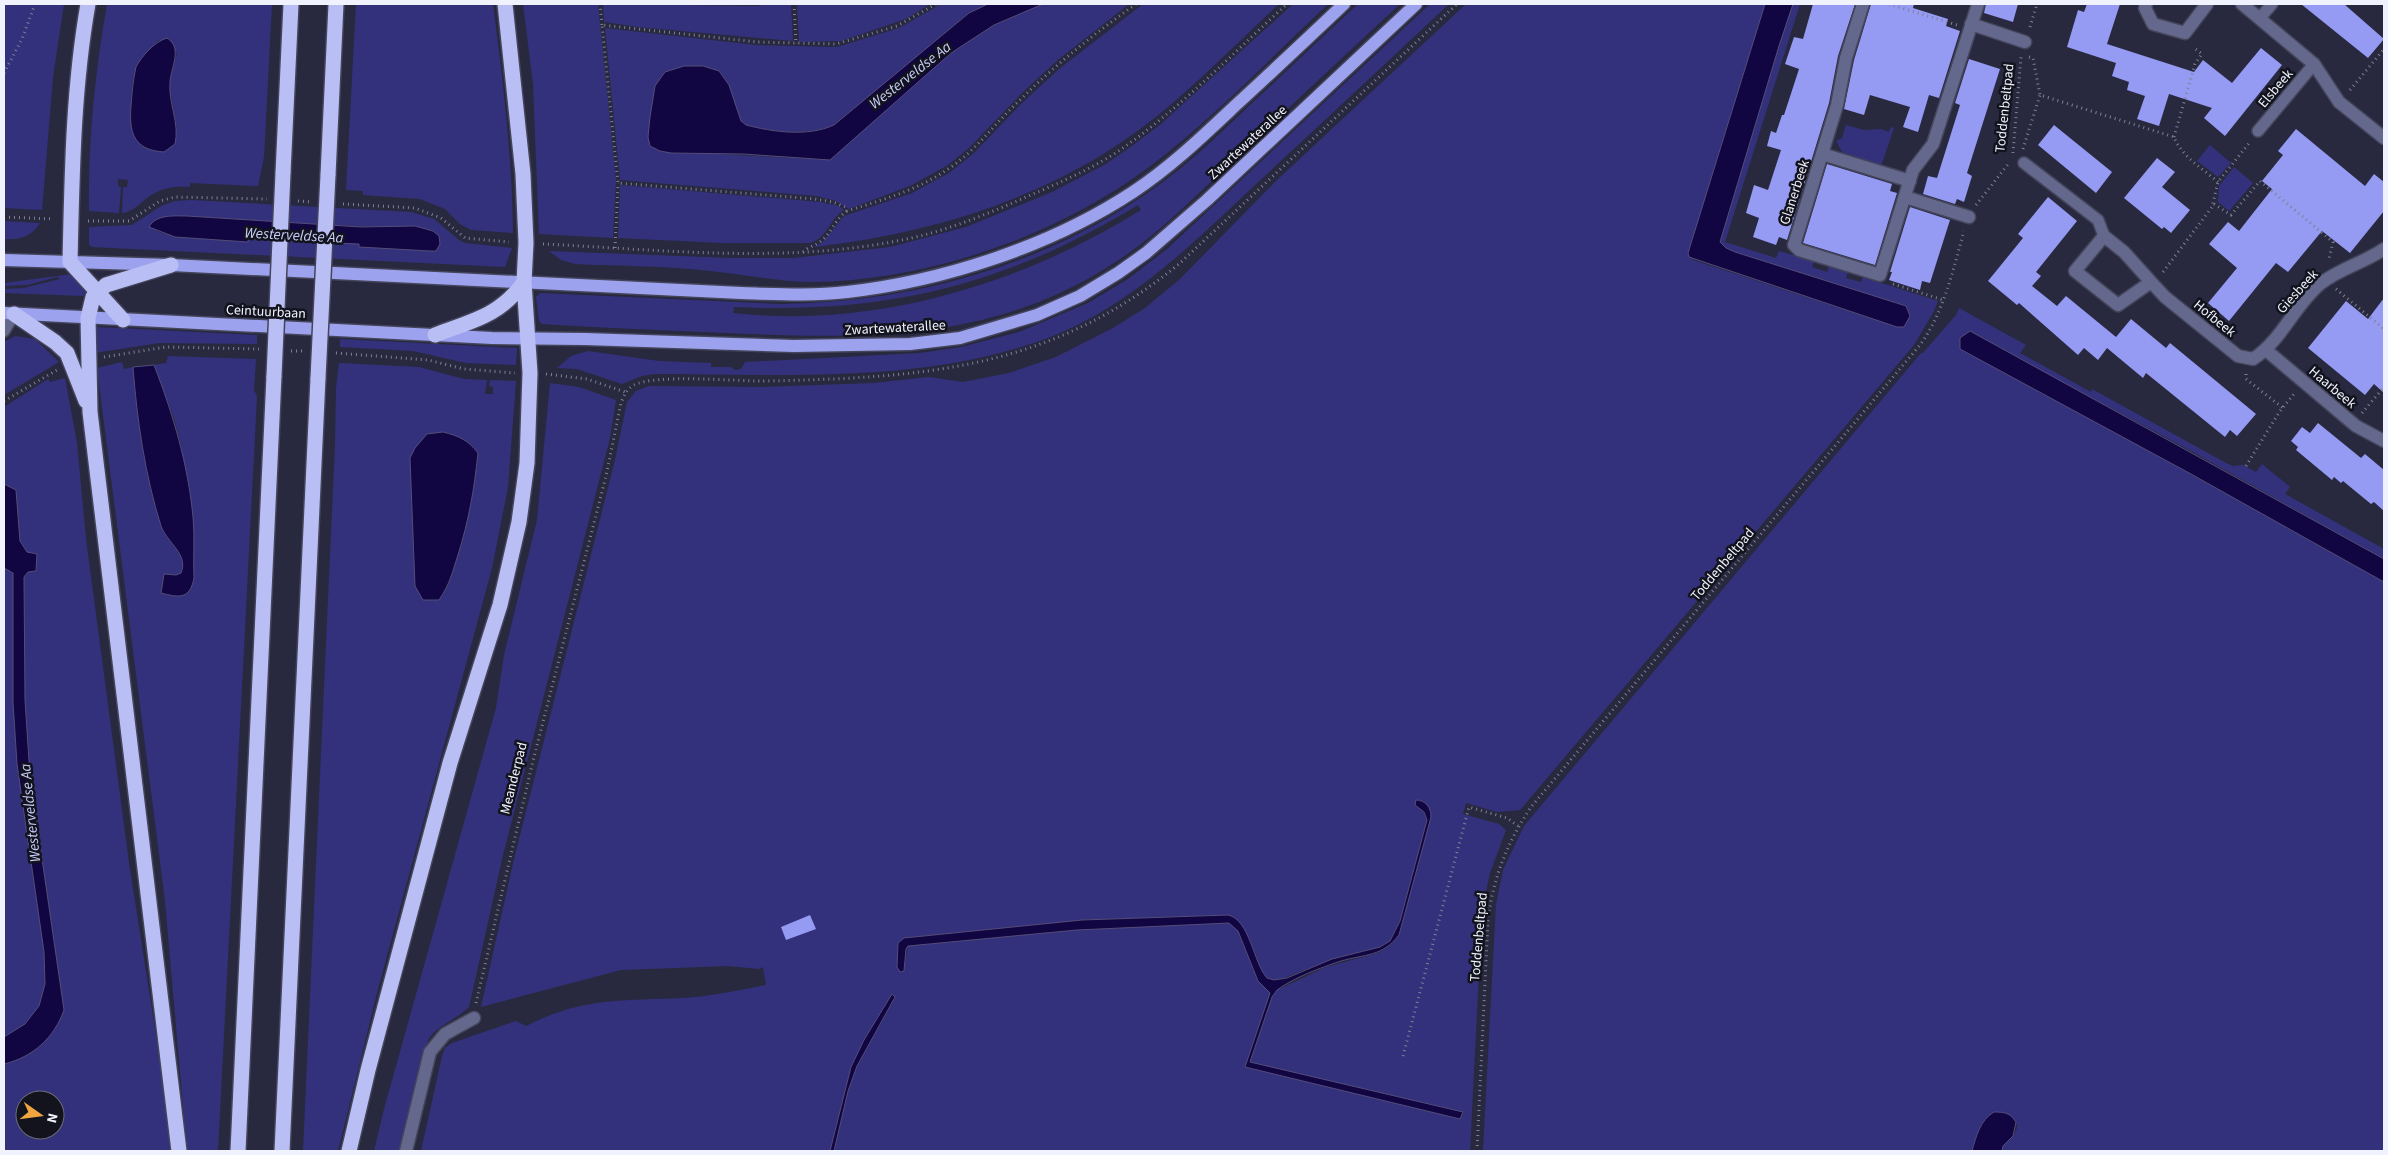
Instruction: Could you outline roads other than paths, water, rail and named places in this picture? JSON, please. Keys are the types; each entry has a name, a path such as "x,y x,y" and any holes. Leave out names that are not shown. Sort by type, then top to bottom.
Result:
{"highway":[{"path":"88,4 79,64 74,120 70,262 123,320"},
{"path":"238,1151 291,4"},
{"path":"282,1151 336,4"},
{"path":"349,1151 368,1070 450,763 495,623 512,559 527,463 530,373 524,282 526,243 517,103 505,4"},
{"path":"171,265 106,285 98,292 89,308 88,318 90,412 179,1151"},
{"path":"435,335 491,314 514,296 524,282"},
{"path":"9,313 55,342 67,353 90,412"}],"main road":[{"path":"4,260 171,265 741,293 822,294 877,288 978,264 1041,240 1083,220 1133,192 1200,139 1344,4"},
{"name":"Zwartewaterallee","path":"527,338 794,346 910,344 960,338 1037,315 1080,296 1118,273 1152,249 1416,4"},
{"name":"Ceintuurbaan","path":"9,313 527,338"}],"street":[{"name":"Glanerbeek","path":"1863,4 1846,58 1837,105 1794,245 1798,250 1880,275 1905,197"},
{"path":"1969,217 1905,197 1913,170 1933,144 1978,4"},
{"path":"2146,4 2145,8 2153,24 2185,33 2207,4"},
{"path":"2242,4 2314,64 2339,102 2384,138"},
{"path":"1971,24 2025,42"},
{"name":"Glanerbeek","path":"1822,154 1910,181"},
{"path":"2104,236 2075,271 2118,305 2151,282"},
{"name":"Hofbeek","path":"2104,236 2124,252 2165,297 2238,356 2254,359 2266,350"},
{"name":"Giesbeek","path":"2266,350 2325,280 2336,272 2373,257 2384,249"},
{"name":"Haarbeek","path":"2266,350 2353,424 2384,441"},
{"path":"406,1151 430,1052 445,1034 474,1018"}],"lane":[{"path":"2260,18 2272,4"},
{"name":"Elsbeek","path":"2258,131 2314,64"},
{"name":"Hofbeek","path":"2023,158 2098,220 2104,236"},
{"path":"4,331 9,313"}],"water":[{"name":"Westerveldse Aa","path":"988,4 1043,4 994,25 951,53 830,160 743,154 671,153 660,151 650,146 648,137 655,86 665,72 684,66 703,66 719,71 729,85 741,121 746,125 767,130 790,132 824,129 834,125 969,13"},
{"path":"1765,4 1793,4 1720,242 1726,248 1735,252 1906,306 1910,316 1904,327 1897,327 1689,257 1688,253"},
{"path":"167,38 172,42 175,52 170,90 176,136 175,144 164,152 145,148 139,143 132,131 131,115 136,67 149,50"},
{"name":"Westerveldse Aa","path":"187,216 361,227 415,226 433,231 439,236 440,244 436,251 430,251 359,247 359,244 248,239 248,242 175,237 149,227 161,218"},
{"path":"1970,331 2384,559 2384,582 2191,474 1960,349 1960,338"},
{"path":"154,365 179,439 191,497 194,532 194,578 190,590 179,596 161,593 164,574 176,575 181,573 183,566 180,554 161,526 155,507 142,447 137,407 133,367"},
{"path":"443,432 463,439 478,453 468,517 462,542 446,589 439,600 423,600 415,586 410,458 415,448 427,434"},
{"name":"Westerveldse Aa","path":"4,484 16,490 20,541 27,552 37,554 36,571 28,572 24,577 25,700 30,776 64,1010 60,1020 41,1045 24,1057 4,1064 4,1037 25,1024 39,1006 45,984 44,952 17,764 13,702 13,573 4,568"},
{"path":"1416,800 1423,801 1427,805 1431,817 1399,935 1380,951 1341,961 1316,970 1277,990 1272,997 1250,1062 1463,1112 1460,1119 1245,1067 1270,993 1258,981 1238,931 1229,923 1077,930 908,946 906,949 904,971 900,972 897,967 898,943 904,938 1082,920 1228,915 1235,918 1246,933 1262,971 1267,978 1274,980 1287,978 1332,959 1380,947 1390,941 1400,921 1427,820 1424,812 1415,805"},
{"path":"892,994 895,997 857,1066 848,1091 834,1151 830,1151 851,1067 864,1040"},
{"path":"1994,1112 2007,1114 2014,1119 2016,1122 2013,1136 2003,1146 2002,1151 1972,1151 1982,1124"}]}
